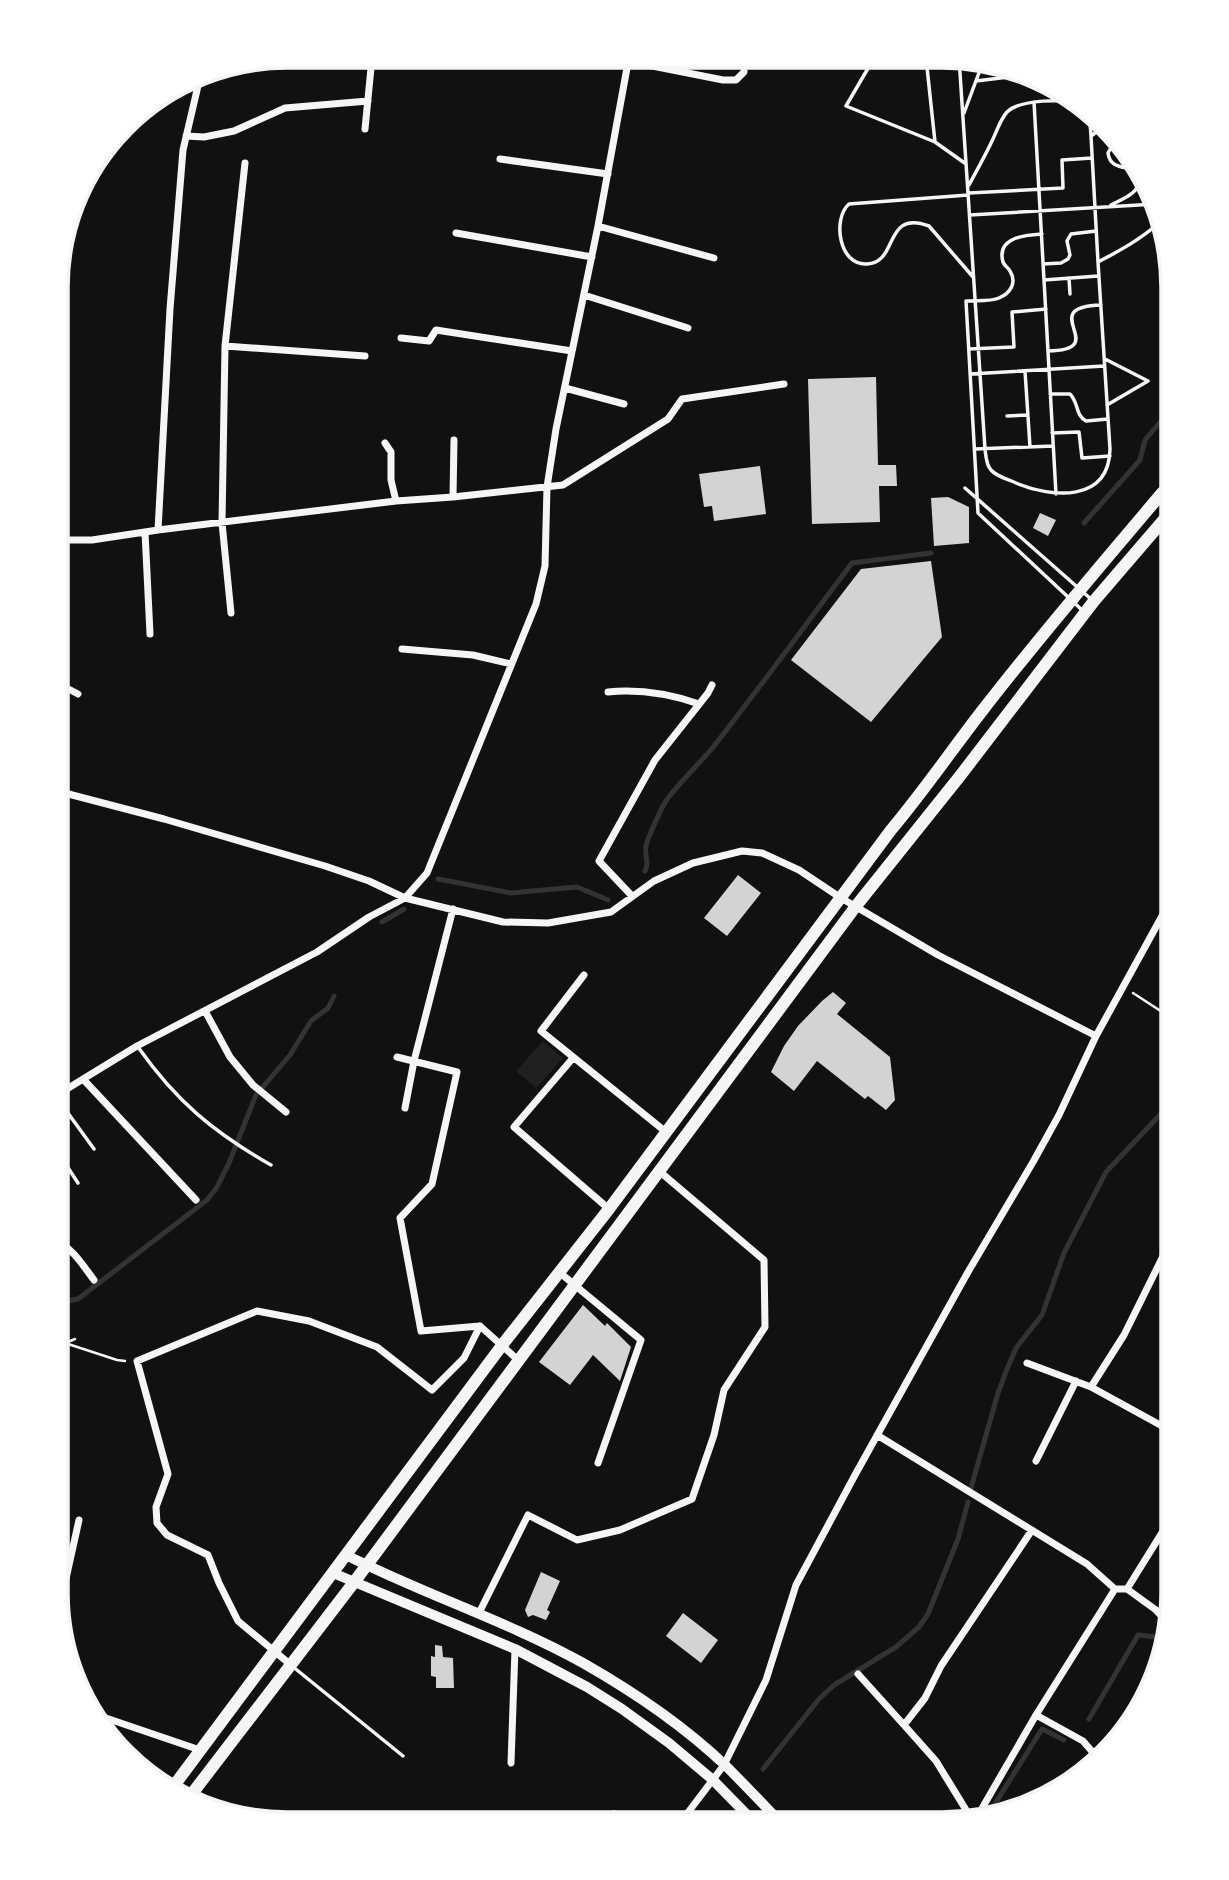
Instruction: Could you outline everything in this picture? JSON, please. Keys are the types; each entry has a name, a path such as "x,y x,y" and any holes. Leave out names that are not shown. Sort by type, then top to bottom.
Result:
{"main road":[{"path":"177,1782 503,1344 609,1209 982,711 1080,589 1161,497"},
{"path":"194,1791 355,1581 856,906 1094,601 1161,523"}],"street":[{"path":"68,1089 138,1046 317,952 369,917 405,898 427,873 536,604 544,566 547,487 626,68"},
{"path":"671,68 723,80 736,80 744,68"},
{"path":"365,129 372,69"},
{"path":"158,530 170,309 183,150 197,88"},
{"path":"186,136 204,137 234,131 285,108 368,101"},
{"path":"500,159 608,174"},
{"path":"231,613 222,523 225,346 245,163"},
{"path":"598,226 714,258"},
{"path":"456,233 592,257"},
{"path":"584,295 688,328"},
{"path":"401,338 429,341 436,330 572,351"},
{"path":"225,346 365,356"},
{"path":"68,540 92,540 396,501 563,485 668,419 682,398 784,384"},
{"path":"565,388 624,404"},
{"path":"453,440 453,497"},
{"path":"385,443 391,452 391,480 396,501"},
{"path":"145,532 150,634"},
{"path":"402,649 473,655 511,664"},
{"path":"632,896 599,861 655,761 712,685"},
{"path":"68,689 78,694"},
{"path":"608,692 628,690 678,696 699,704"},
{"path":"68,794 325,866 369,881 405,898 503,922 548,923 611,912 654,881 693,863 742,851 762,853 799,870 938,955 1096,1036"},
{"path":"405,1108 414,1061 453,909"},
{"path":"688,1812 724,1765 766,1681 796,1586 877,1435 1059,1115 1096,1036 1161,919"},
{"path":"584,975 541,1031 667,1132"},
{"path":"205,1011 230,1058 253,1085 286,1112"},
{"path":"397,1057 457,1072 432,1184 400,1218 421,1331 480,1326 518,1360"},
{"path":"573,1058 514,1127 609,1209"},
{"path":"83,1079 196,1200"},
{"path":"479,1613 528,1515 577,1540 620,1530 692,1499 714,1435 724,1390 765,1327 764,1260 659,1170"},
{"path":"68,1249 94,1280"},
{"path":"1091,1387 1124,1335 1160,1269"},
{"path":"559,1272 641,1340 598,1463"},
{"path":"291,1665 238,1621 208,1555 167,1535 157,1522 156,1507 168,1474 137,1362 257,1311 309,1321 377,1347 432,1390 464,1358 480,1326"},
{"path":"1027,1363 1091,1387 1160,1425"},
{"path":"1037,1461 1076,1381"},
{"path":"877,1435 1087,1564 1115,1588 1127,1589 1159,1614"},
{"path":"68,1570 79,1520"},
{"path":"904,1725 925,1698 942,1667 1032,1530"},
{"path":"1127,1589 1160,1535"},
{"path":"346,1555 525,1633 583,1663 675,1723 724,1765 770,1812"},
{"path":"333,1573 515,1649 587,1687 669,1743 713,1780 744,1812"},
{"path":"982,1808 1115,1588"},
{"path":"511,1763 515,1649"},
{"path":"858,1674 936,1761 966,1810"},
{"path":"1036,1716 1083,1741 1092,1752"},
{"path":"109,1719 200,1750"}],"lane":[{"path":"868,68 846,106 935,142 967,164"},
{"path":"927,68 935,142"},
{"path":"960,69 987,462 991,471 1000,476 1028,488 1056,494 1069,494 1094,485 1102,475 1110,456 1090,126"},
{"path":"963,117 979,72"},
{"path":"976,81 1004,78"},
{"path":"1034,102 1056,494"},
{"path":"968,187 1007,113 1015,106 1034,102 1058,102"},
{"path":"1091,136 1097,132"},
{"path":"1111,148 1108,153 1112,163 1125,168"},
{"path":"974,279 929,226 922,223 912,222 900,227 892,235 886,254 879,260 870,264 859,264 851,260 844,252 841,230 843,209 849,204 1063,188 1062,160 1092,158"},
{"path":"1109,207 1137,189"},
{"path":"970,215 1145,205"},
{"path":"1098,262 1128,247 1153,229"},
{"path":"1043,264 1068,260 1070,255 1067,241 1072,234 1096,231"},
{"path":"1042,234 1017,236 1004,248 1003,261 1013,278 1013,285 1008,293 998,299 966,301 978,513 1085,613"},
{"path":"1044,280 1099,276"},
{"path":"1069,278 1070,294"},
{"path":"1048,351 1064,350 1074,345 1077,340 1071,314 1075,310 1101,305"},
{"path":"969,349 1014,347 1012,312 1046,309"},
{"path":"1104,358 1149,381 1107,405"},
{"path":"970,374 1105,366"},
{"path":"1025,371 1030,447"},
{"path":"1050,394 1070,394 1076,402 1079,415 1086,422 1108,419"},
{"path":"1007,416 1028,415"},
{"path":"1052,433 1079,432 1082,458 1110,456"},
{"path":"975,449 1053,446"},
{"path":"965,488 1094,601"},
{"path":"138,1046 156,1073 180,1100 241,1148 271,1165"},
{"path":"68,1112 94,1149"},
{"path":"68,1168 78,1183"},
{"path":"291,1665 403,1756"}],"path":[{"path":"1124,987 1160,1010"},
{"path":"68,1342 75,1339"},
{"path":"68,1344 117,1360 137,1362"}],"shaded area":[{"path":"543,1041 563,1058 536,1088 516,1071"}],"building":[{"path":"876,377 878,465 896,465 897,486 879,486 880,522 812,524 808,379"},
{"path":"760,466 766,514 714,521 712,506 704,507 699,474"},
{"path":"948,497 969,507 969,543 934,546 931,498"},
{"path":"1040,513 1056,520 1048,536 1033,528"},
{"path":"931,561 942,637 871,722 791,660 861,569"},
{"path":"738,875 761,893 727,936 704,918"},
{"path":"833,992 846,1003 837,1014 890,1057 895,1100 886,1110 868,1096 865,1099 817,1061 794,1091 771,1072 798,1026"},
{"path":"583,1305 605,1326 607,1323 631,1347 620,1381 593,1355 570,1385 539,1362"},
{"path":"541,1572 560,1581 547,1610 550,1612 546,1620 533,1615 528,1617 525,1610"},
{"path":"683,1613 718,1640 701,1663 666,1636"},
{"path":"435,1645 442,1646 443,1657 453,1658 454,1688 436,1688 436,1677 431,1676 431,1656 435,1657"}],"waterway":[{"path":"1084,523 1140,460 1145,440 1161,421"},
{"path":"645,871 647,842 668,798 714,746 852,563 931,553"},
{"path":"438,879 511,893 577,887 608,900"},
{"path":"382,922 404,909"},
{"path":"68,1301 78,1299 207,1200 229,1163 256,1095 290,1055 311,1021 328,1008 334,996"},
{"path":"971,1488 1007,1369 1016,1348 1042,1315 1064,1253 1106,1172 1160,1114"},
{"path":"763,1769 819,1699 834,1685 896,1647 919,1627 928,1614 958,1539 968,1502"},
{"path":"1089,1719 1138,1635 1157,1637"},
{"path":"994,1805 1042,1729 1064,1740"}]}
